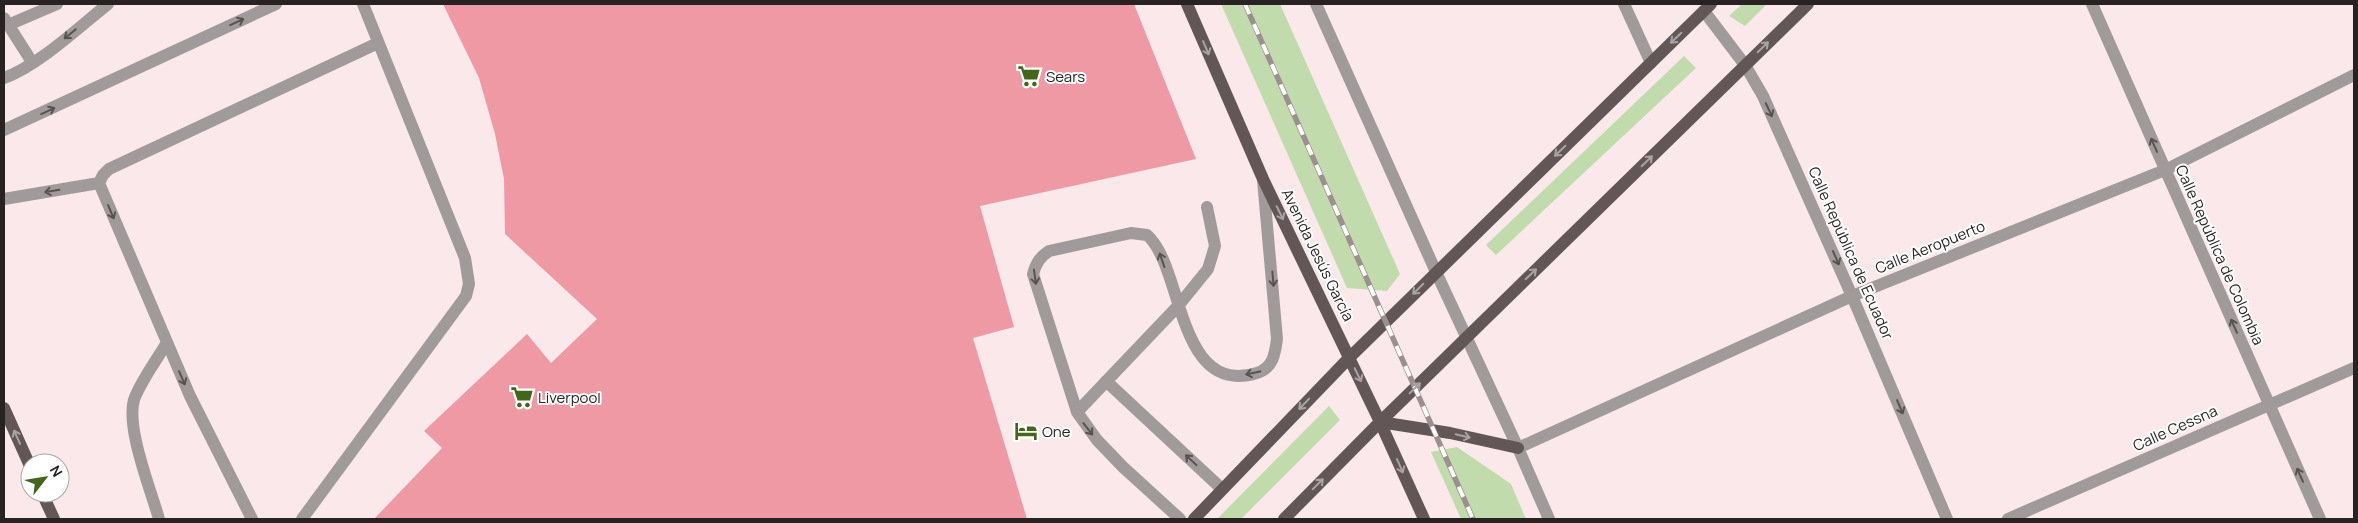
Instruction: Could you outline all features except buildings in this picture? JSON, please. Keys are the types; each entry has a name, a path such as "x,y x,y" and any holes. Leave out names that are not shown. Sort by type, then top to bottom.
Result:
{"main road":[{"name":"Avenida Jesús García","path":"1187,4 1263,178 1380,422 1424,519"},
{"path":"1284,519 1380,422 1808,4"},
{"path":"1194,519 1349,358 1708,7"},
{"path":"4,408 24,453"},
{"path":"1380,422 1450,433 1518,448"},
{"path":"47,503 54,519"}],"street":[{"path":"32,62 6,21 57,4"},
{"path":"4,78 16,74 108,4"},
{"path":"4,130 276,4"},
{"path":"302,519 466,296 469,284 465,258 363,4"},
{"path":"1316,4 1549,519"},
{"path":"1624,4 1651,63"},
{"name":"Calle República de Colombia","path":"2092,4 2320,519"},
{"name":"Calle República de Ecuador","path":"1708,7 1745,65 1780,132 1947,519"},
{"path":"252,519 166,344 100,183 103,175 109,169 378,43"},
{"name":"Calle Aeropuerto","path":"1518,448 1852,296 2165,170 2354,75"},
{"path":"1180,519 1123,467 1097,440 1077,412 1033,274 1039,259 1049,251 1131,233 1147,235 1158,248 1178,306 1200,355 1211,367 1225,374 1241,375 1264,371 1271,364 1277,339 1263,178"},
{"path":"4,200 100,183"},
{"path":"1077,412 1178,306 1208,269 1215,246 1207,207"},
{"path":"159,519 133,428 132,411 135,397 166,344"},
{"name":"Calle Cessna","path":"2008,519 2354,368"},
{"path":"1106,381 1222,489"}],"green space":[{"path":"1221,4 1280,4 1400,274 1387,291 1347,288"},
{"path":"1742,4 1767,4 1745,26 1729,16"},
{"path":"1684,56 1696,68 1496,255 1486,245"},
{"path":"1329,406 1340,420 1241,519 1217,519"},
{"path":"1457,447 1511,484 1526,519 1461,519 1431,452"}],"railway":[{"path":"1245,4 1473,519"}],"place":[{"name":"Sears","path":"1029,76"},
{"name":"Liverpool","path":"522,397"},
{"name":"One","path":"1026,431"}]}
